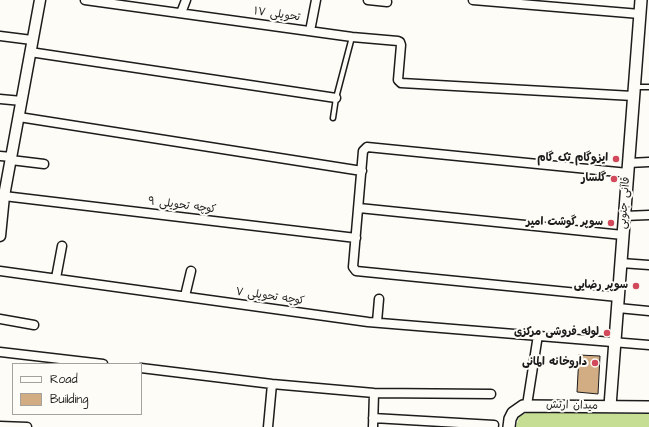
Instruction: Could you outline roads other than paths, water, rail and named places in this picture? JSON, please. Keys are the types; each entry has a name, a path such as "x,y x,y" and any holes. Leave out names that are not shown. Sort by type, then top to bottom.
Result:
{"main road":[{"name":"قاآنی جنوبی","path":"610,406 642,5"},
{"name":"میدان ارتش","path":"527,405 649,407"},
{"path":"509,427 510,418 513,413 519,408 527,405"}],"street":[{"path":"0,233 4,196 40,0"},
{"name":"تحویلی ۱۷","path":"88,0 135,3 181,13 352,37 398,41 400,42 398,80 400,83 634,92"},
{"path":"181,13 186,0"},
{"path":"310,31 316,0"},
{"path":"368,0 387,2"},
{"path":"473,0 642,5"},
{"path":"0,36 32,40"},
{"path":"30,52 336,98"},
{"path":"0,99 22,101"},
{"path":"19,117 362,171"},
{"path":"649,162 628,168 367,147 364,149 353,267 356,271 618,302 649,311"},
{"path":"0,156 44,164"},
{"name":"کوچه تحویلی ۹","path":"4,196 356,238"},
{"path":"359,208 623,235"},
{"path":"624,216 649,215"},
{"path":"56,278 62,246"},
{"path":"621,263 649,265"},
{"name":"کوچه تحویلی ۷","path":"0,271 377,322 649,345"},
{"path":"185,296 191,271"},
{"path":"377,322 379,299"},
{"path":"0,319 34,325"},
{"path":"527,405 538,335"},
{"path":"0,352 94,363"},
{"path":"142,368 272,384 374,393 491,394"},
{"path":"268,427 272,384"},
{"path":"373,427 374,393"},
{"path":"373,418 494,425"},
{"path":"0,426 27,427"}],"lane":[{"path":"333,118 336,98 352,37"},
{"path":"634,92 649,88"}],"place":[{"name":"ایزوگام تک گام","path":"616,159"},
{"name":"گلسار","path":"614,179"},
{"name":"سوپر گوشت امیر","path":"611,223"},
{"name":"سوپر رضایی","path":"636,286"},
{"name":"لوله فروشی مرکزی","path":"607,333"},
{"name":"داروخانه المانی","path":"595,363"}]}
